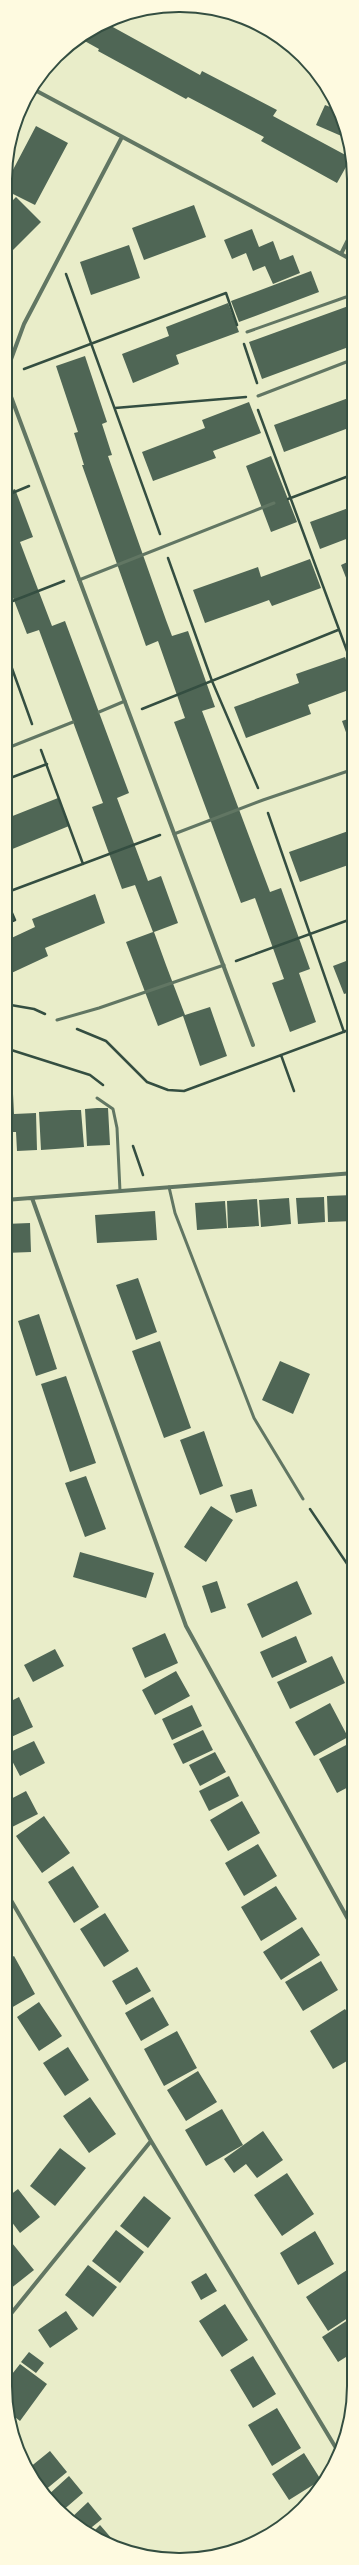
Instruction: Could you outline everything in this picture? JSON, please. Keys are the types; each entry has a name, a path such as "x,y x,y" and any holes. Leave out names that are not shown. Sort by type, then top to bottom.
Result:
{"street":[{"path":"37,91 347,257"},
{"path":"12,353 24,324 122,137"},
{"path":"341,254 347,242"},
{"path":"12,406 42,480 253,1045"},
{"path":"12,1199 347,1174"},
{"path":"32,1198 186,1626 347,1917"},
{"path":"12,1902 151,2141 335,2447"},
{"path":"12,2312 151,2141"}],"lane":[{"path":"247,332 347,297"},
{"path":"260,396 347,361"},
{"path":"78,578 164,547 274,503"},
{"path":"99,712 125,701"},
{"path":"12,746 73,722"},
{"path":"174,832 347,771"},
{"path":"57,1020 99,1008 224,965"},
{"path":"97,1098 113,1109 117,1128 120,1191"},
{"path":"169,1187 175,1213 254,1418 303,1499"}],"path":[{"path":"59,256 92,342 212,681 263,800 344,1032"},
{"path":"12,373 92,342 226,293 260,396 115,408"},
{"path":"240,334 247,332"},
{"path":"253,397 347,652"},
{"path":"289,498 347,477"},
{"path":"12,493 42,480"},
{"path":"12,602 78,578"},
{"path":"130,715 338,630"},
{"path":"12,669 83,864"},
{"path":"12,777 47,764"},
{"path":"12,889 174,832"},
{"path":"12,913 15,920 12,921"},
{"path":"224,965 347,921"},
{"path":"12,1005 34,1009 106,1041 147,1082 168,1090 184,1091 347,1031"},
{"path":"281,1055 294,1091"},
{"path":"303,1499 347,1564"}],"building":[{"path":"112,26 200,75 202,71 277,110 273,116 345,155 347,166 337,183 261,141 264,137 188,97 186,99 98,51 99,49 85,41"},
{"path":"325,105 331,107 341,136 316,125"},
{"path":"36,126 68,143 35,205 12,194 12,172"},
{"path":"16,197 41,222 12,251 12,201"},
{"path":"194,205 206,237 144,260 132,228"},
{"path":"252,229 259,247 273,241 280,260 293,255 300,273 273,284 265,266 253,271 246,253 232,259 224,240"},
{"path":"129,245 140,278 91,295 80,262"},
{"path":"311,271 319,292 239,322 231,301"},
{"path":"228,303 239,332 176,355 179,364 133,383 122,354 169,336 166,327"},
{"path":"347,307 347,348 262,379 249,342"},
{"path":"85,356 107,422 102,424 112,455 108,456 166,620 172,636 188,631 215,707 202,711 270,892 281,888 310,969 299,973 316,1022 290,1032 272,983 284,979 255,898 241,903 174,722 185,718 158,641 146,646 82,465 84,465 74,433 78,432 56,366"},
{"path":"347,399 347,429 284,452 274,425"},
{"path":"249,402 261,433 213,451 216,458 153,481 142,452 205,428 202,420"},
{"path":"271,456 297,522 271,532 246,466"},
{"path":"15,489 33,537 20,542 52,626 65,621 129,793 117,798 148,881 161,876 178,923 154,932 166,965 185,1015 210,1007 227,1056 200,1066 183,1016 158,1026 126,942 153,932 135,885 122,889 92,807 103,803 39,630 27,634 12,595 12,490"},
{"path":"347,509 347,539 320,549 310,522"},
{"path":"310,559 321,588 272,606 269,600 205,623 193,590 258,567 261,577"},
{"path":"347,562 347,580 341,565"},
{"path":"345,657 347,662 347,691 308,705 311,714 246,738 234,707 299,683 296,674"},
{"path":"347,719 347,735 342,721"},
{"path":"58,798 69,826 12,849 12,816"},
{"path":"347,831 347,865 300,882 289,852"},
{"path":"95,894 105,923 45,948 48,956 12,973 12,938 35,927 32,919"},
{"path":"347,961 347,993 344,994 333,966"},
{"path":"12,1094 14,1114 36,1113 37,1150 17,1151 16,1132 12,1132"},
{"path":"108,1108 110,1145 87,1146 85,1109"},
{"path":"81,1110 84,1147 41,1150 39,1112"},
{"path":"347,1195 347,1221 328,1222 327,1196"},
{"path":"324,1197 325,1222 298,1224 296,1198"},
{"path":"289,1198 291,1224 261,1227 259,1200"},
{"path":"257,1199 259,1226 228,1228 227,1201"},
{"path":"225,1201 227,1228 197,1230 195,1203"},
{"path":"155,1211 157,1240 97,1243 95,1215"},
{"path":"30,1223 31,1252 12,1253 12,1224"},
{"path":"138,1278 157,1332 136,1340 116,1285"},
{"path":"39,1314 57,1369 36,1376 18,1321"},
{"path":"160,1341 191,1428 164,1438 132,1351"},
{"path":"280,1361 310,1374 293,1414 262,1400"},
{"path":"66,1376 96,1463 70,1472 41,1384"},
{"path":"204,1431 223,1486 200,1495 180,1440"},
{"path":"86,1476 106,1529 85,1537 65,1483"},
{"path":"252,1489 257,1506 236,1513 230,1495"},
{"path":"211,1506 233,1520 206,1562 184,1547"},
{"path":"80,1552 154,1573 146,1598 73,1577"},
{"path":"217,1581 226,1608 211,1613 202,1586"},
{"path":"297,1581 312,1614 262,1638 247,1604"},
{"path":"165,1633 178,1663 145,1678 132,1648"},
{"path":"296,1636 307,1662 272,1678 260,1652"},
{"path":"55,1649 64,1666 33,1682 24,1665"},
{"path":"332,1656 345,1683 290,1709 277,1682"},
{"path":"176,1671 190,1696 155,1715 142,1690"},
{"path":"19,1697 33,1727 12,1737 12,1700"},
{"path":"330,1703 347,1738 314,1756 295,1722"},
{"path":"192,1705 202,1726 172,1740 162,1719"},
{"path":"203,1730 213,1750 183,1764 173,1744"},
{"path":"34,1741 45,1763 20,1776 12,1761 12,1751"},
{"path":"347,1745 347,1788 337,1793 319,1759"},
{"path":"215,1752 226,1772 200,1786 189,1765"},
{"path":"229,1776 239,1796 209,1811 199,1791"},
{"path":"26,1791 38,1814 12,1827 12,1798"},
{"path":"242,1801 260,1833 228,1851 210,1820"},
{"path":"44,1816 70,1853 42,1873 16,1836"},
{"path":"258,1844 277,1876 244,1896 225,1863"},
{"path":"73,1866 99,1907 74,1923 48,1882"},
{"path":"276,1886 297,1919 261,1941 241,1907"},
{"path":"105,1913 129,1951 104,1967 80,1929"},
{"path":"302,1927 320,1955 281,1980 263,1952"},
{"path":"14,1956 35,1994 12,2007 12,1957"},
{"path":"321,1961 338,1990 303,2011 285,1982"},
{"path":"137,1967 151,1991 126,2005 112,1981"},
{"path":"153,1997 169,2025 141,2041 125,2013"},
{"path":"39,2002 62,2036 39,2051 17,2017"},
{"path":"345,2009 347,2012 347,2061 333,2069 310,2031"},
{"path":"177,2031 197,2068 164,2086 144,2049"},
{"path":"68,2047 89,2080 65,2096 43,2063"},
{"path":"198,2071 217,2102 186,2121 167,2090"},
{"path":"90,2097 116,2134 89,2153 63,2116"},
{"path":"222,2109 243,2145 206,2166 185,2130"},
{"path":"263,2131 283,2160 257,2178 246,2164 234,2173 224,2159"},
{"path":"60,2148 86,2168 55,2206 30,2186"},
{"path":"287,2173 314,2214 282,2236 254,2195"},
{"path":"18,2189 40,2217 20,2233 12,2222 12,2194"},
{"path":"144,2196 171,2218 148,2248 120,2226"},
{"path":"116,2230 144,2252 120,2283 92,2261"},
{"path":"315,2231 334,2264 298,2285 280,2253"},
{"path":"12,2243 34,2270 12,2287"},
{"path":"88,2265 117,2287 93,2317 65,2295"},
{"path":"347,2270 347,2319 328,2331 306,2297"},
{"path":"206,2273 217,2291 201,2300 191,2282"},
{"path":"225,2304 248,2340 222,2357 199,2321"},
{"path":"66,2311 78,2329 50,2348 38,2330"},
{"path":"347,2321 347,2356 338,2362 322,2337"},
{"path":"29,2352 44,2363 36,2373 21,2362"},
{"path":"253,2356 276,2394 253,2408 230,2370"},
{"path":"20,2364 47,2384 20,2421 15,2417 13,2407 12,2374"},
{"path":"277,2408 301,2448 272,2466 248,2425"},
{"path":"50,2451 67,2472 48,2488 40,2479 32,2466"},
{"path":"304,2453 320,2478 315,2484 289,2500 272,2474"},
{"path":"69,2476 83,2493 66,2508 51,2492"},
{"path":"88,2502 102,2519 91,2528 74,2515"},
{"path":"100,2525 112,2539 105,2536 95,2530"}]}
